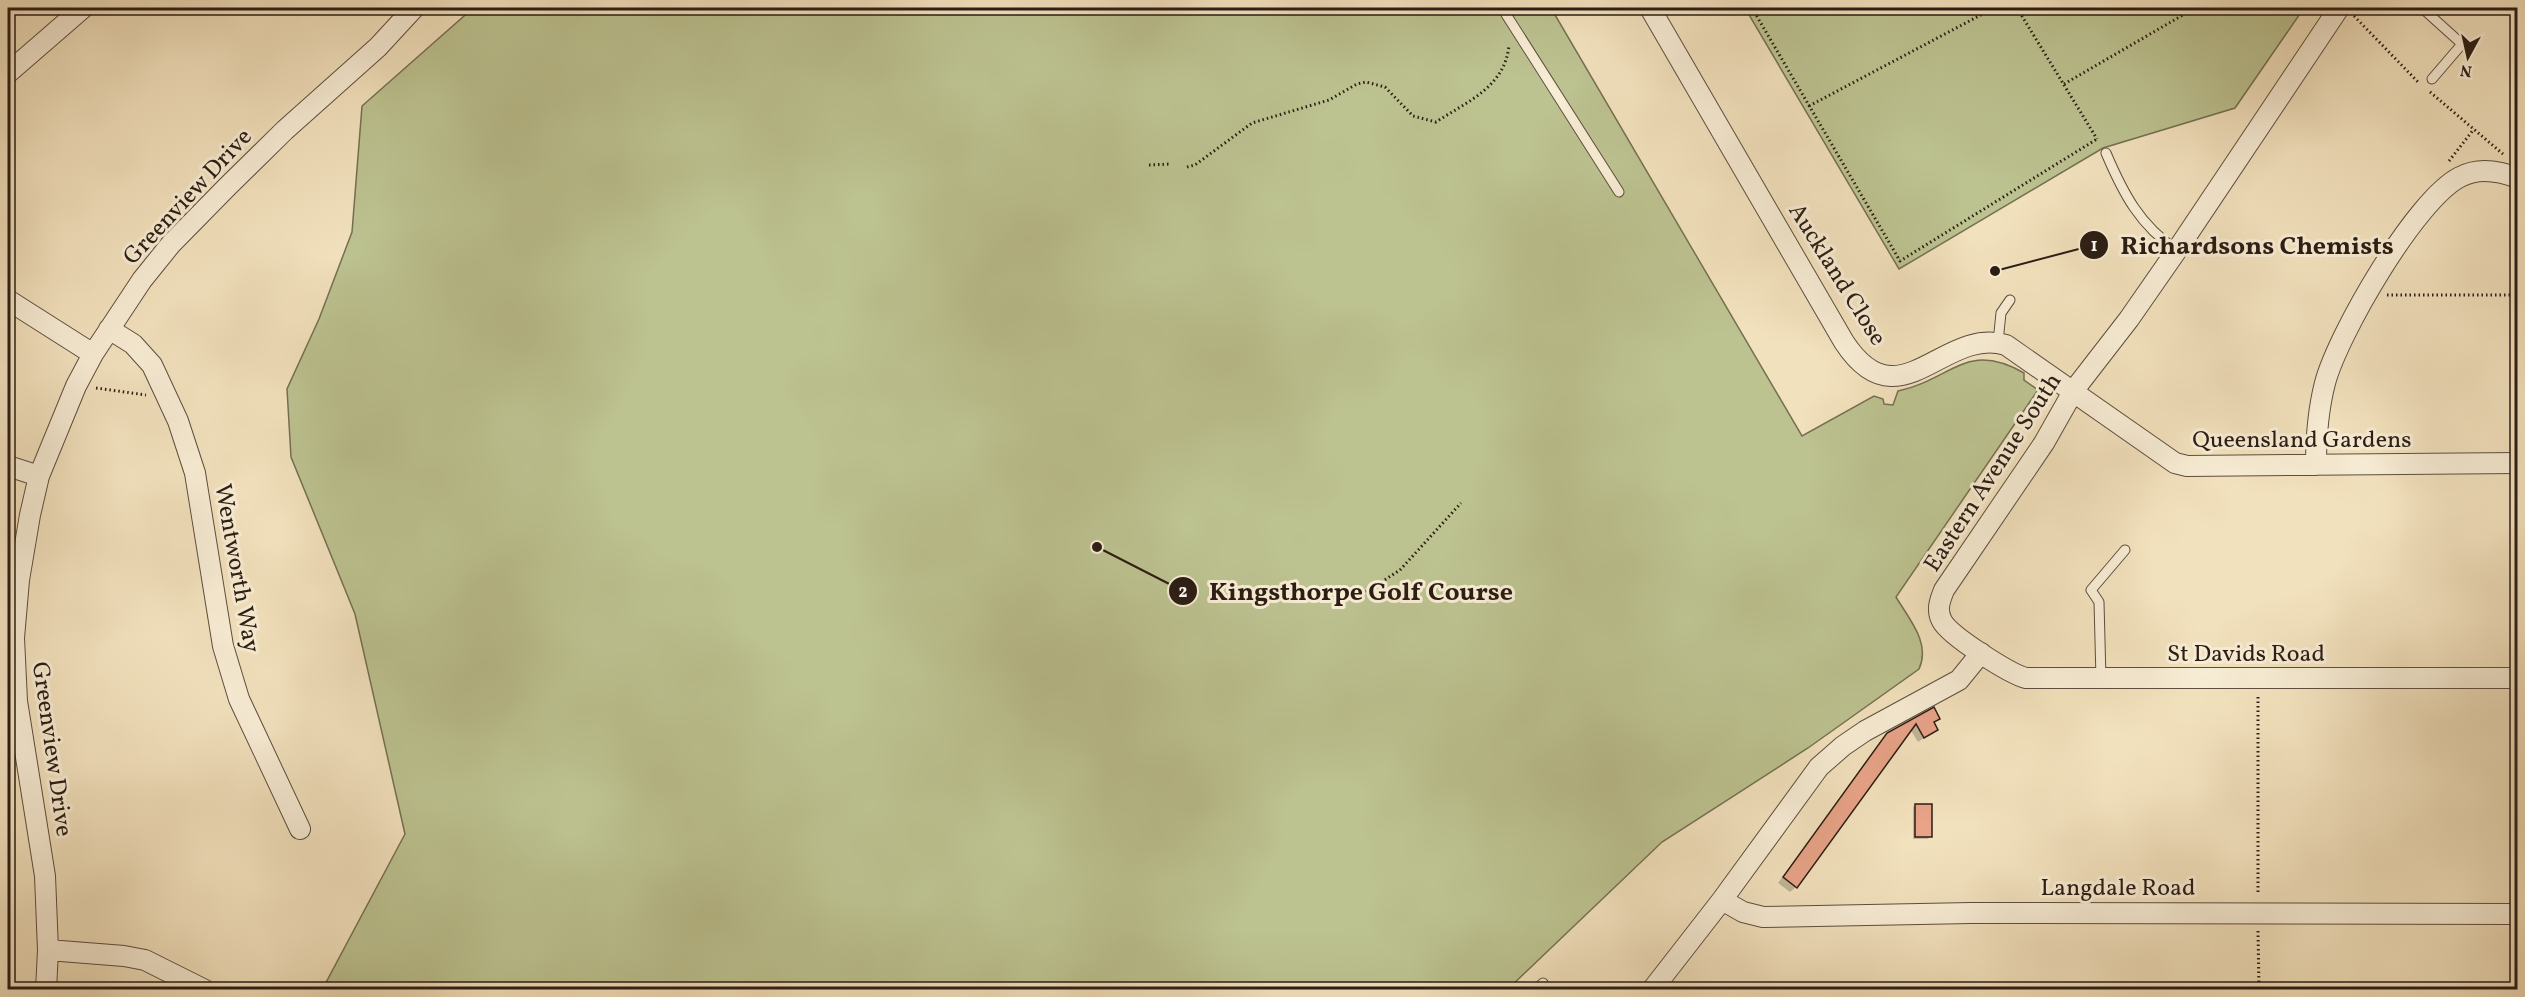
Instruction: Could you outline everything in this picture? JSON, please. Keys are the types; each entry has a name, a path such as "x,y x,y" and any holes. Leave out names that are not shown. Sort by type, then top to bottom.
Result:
{"street":[{"path":"8,73 83,8"},
{"name":"Greenview Drive","path":"46,990 48,950 45,876 17,701 11,637 30,515 39,476 76,386 93,354 135,289 171,244 285,130 378,47 414,8"},
{"name":"Auckland Close","path":"1650,8 1844,342 1859,362 1870,370 1882,374 1905,375 1928,367 1965,345 1976,342 1998,342"},
{"name":"Eastern Avenue South","path":"1982,653 1944,625 1939,614 1940,599 2044,443 2074,390 2129,319 2177,250 2339,8"},
{"path":"2316,465 2316,439 2325,383 2341,341 2394,250 2429,202 2448,184 2463,175 2485,171 2503,173 2517,178"},
{"path":"8,300 93,354"},
{"name":"Wentworth Way","path":"109,329 133,344 152,365 169,398 195,473 223,646 238,699 300,829"},
{"path":"1998,342 2014,349 2074,390"},
{"name":"Queensland Gardens","path":"2074,390 2175,463 2187,466 2517,463"},
{"path":"8,466 39,476"},
{"path":"1652,990 1722,900 1808,780 1843,746 1959,680 1982,653"},
{"name":"St Davids Road","path":"1982,653 2011,673 2026,678 2517,678"},
{"name":"Langdale Road","path":"1722,900 1743,912 1763,917 1971,913 2517,914"},
{"path":"48,950 124,956 145,960 205,990"}],"lane":[{"path":"1502,8 1619,192"},
{"path":"2422,8 2462,44 2432,79"},
{"path":"2106,153 2133,209 2159,239 2177,250"},
{"path":"1998,342 2001,313 2010,300"},
{"path":"2101,679 2098,602 2091,590 2125,550"}],"path":[{"path":"1752,8 1900,261 2097,139"},
{"path":"1809,106 1994,8"},
{"path":"2017,8 2106,153"},
{"path":"2064,84 2195,8"},
{"path":"1187,167 1195,165 1252,123 1329,100 1357,84 1366,82 1384,87 1391,92 1413,116 1436,122 1497,80 1504,68 1509,43"},
{"path":"2448,184 2445,166 2474,129"},
{"path":"1149,165 1171,164"},
{"path":"2366,296 2517,295"},
{"path":"76,386 169,398"},
{"path":"1366,592 1400,570 1461,503"},
{"path":"2258,679 2259,990"}],"green space":[{"path":"1551,8 1802,436 1874,396 1883,399 1884,404 1893,405 1898,391 1973,361 1988,360 2004,364 2024,373 2024,380 2038,390 1896,597 1920,641 1922,659 1919,669 1808,748 1662,842 1508,989 322,990 405,834 355,614 291,457 287,389 319,319 352,232 362,106 472,9"},
{"path":"1745,8 2304,8 2235,108 2103,148 1899,269"}],"building":[{"path":"1934,707 1940,719 1934,722 1938,730 1924,738 1916,724 1797,888 1783,877 1887,733"},
{"path":"1915,804 1932,804 1932,837 1915,837"}],"place":[{"name":"Richardsons Chemists","path":"1995,271"},
{"name":"Kingsthorpe Golf Course","path":"1097,547"}]}
